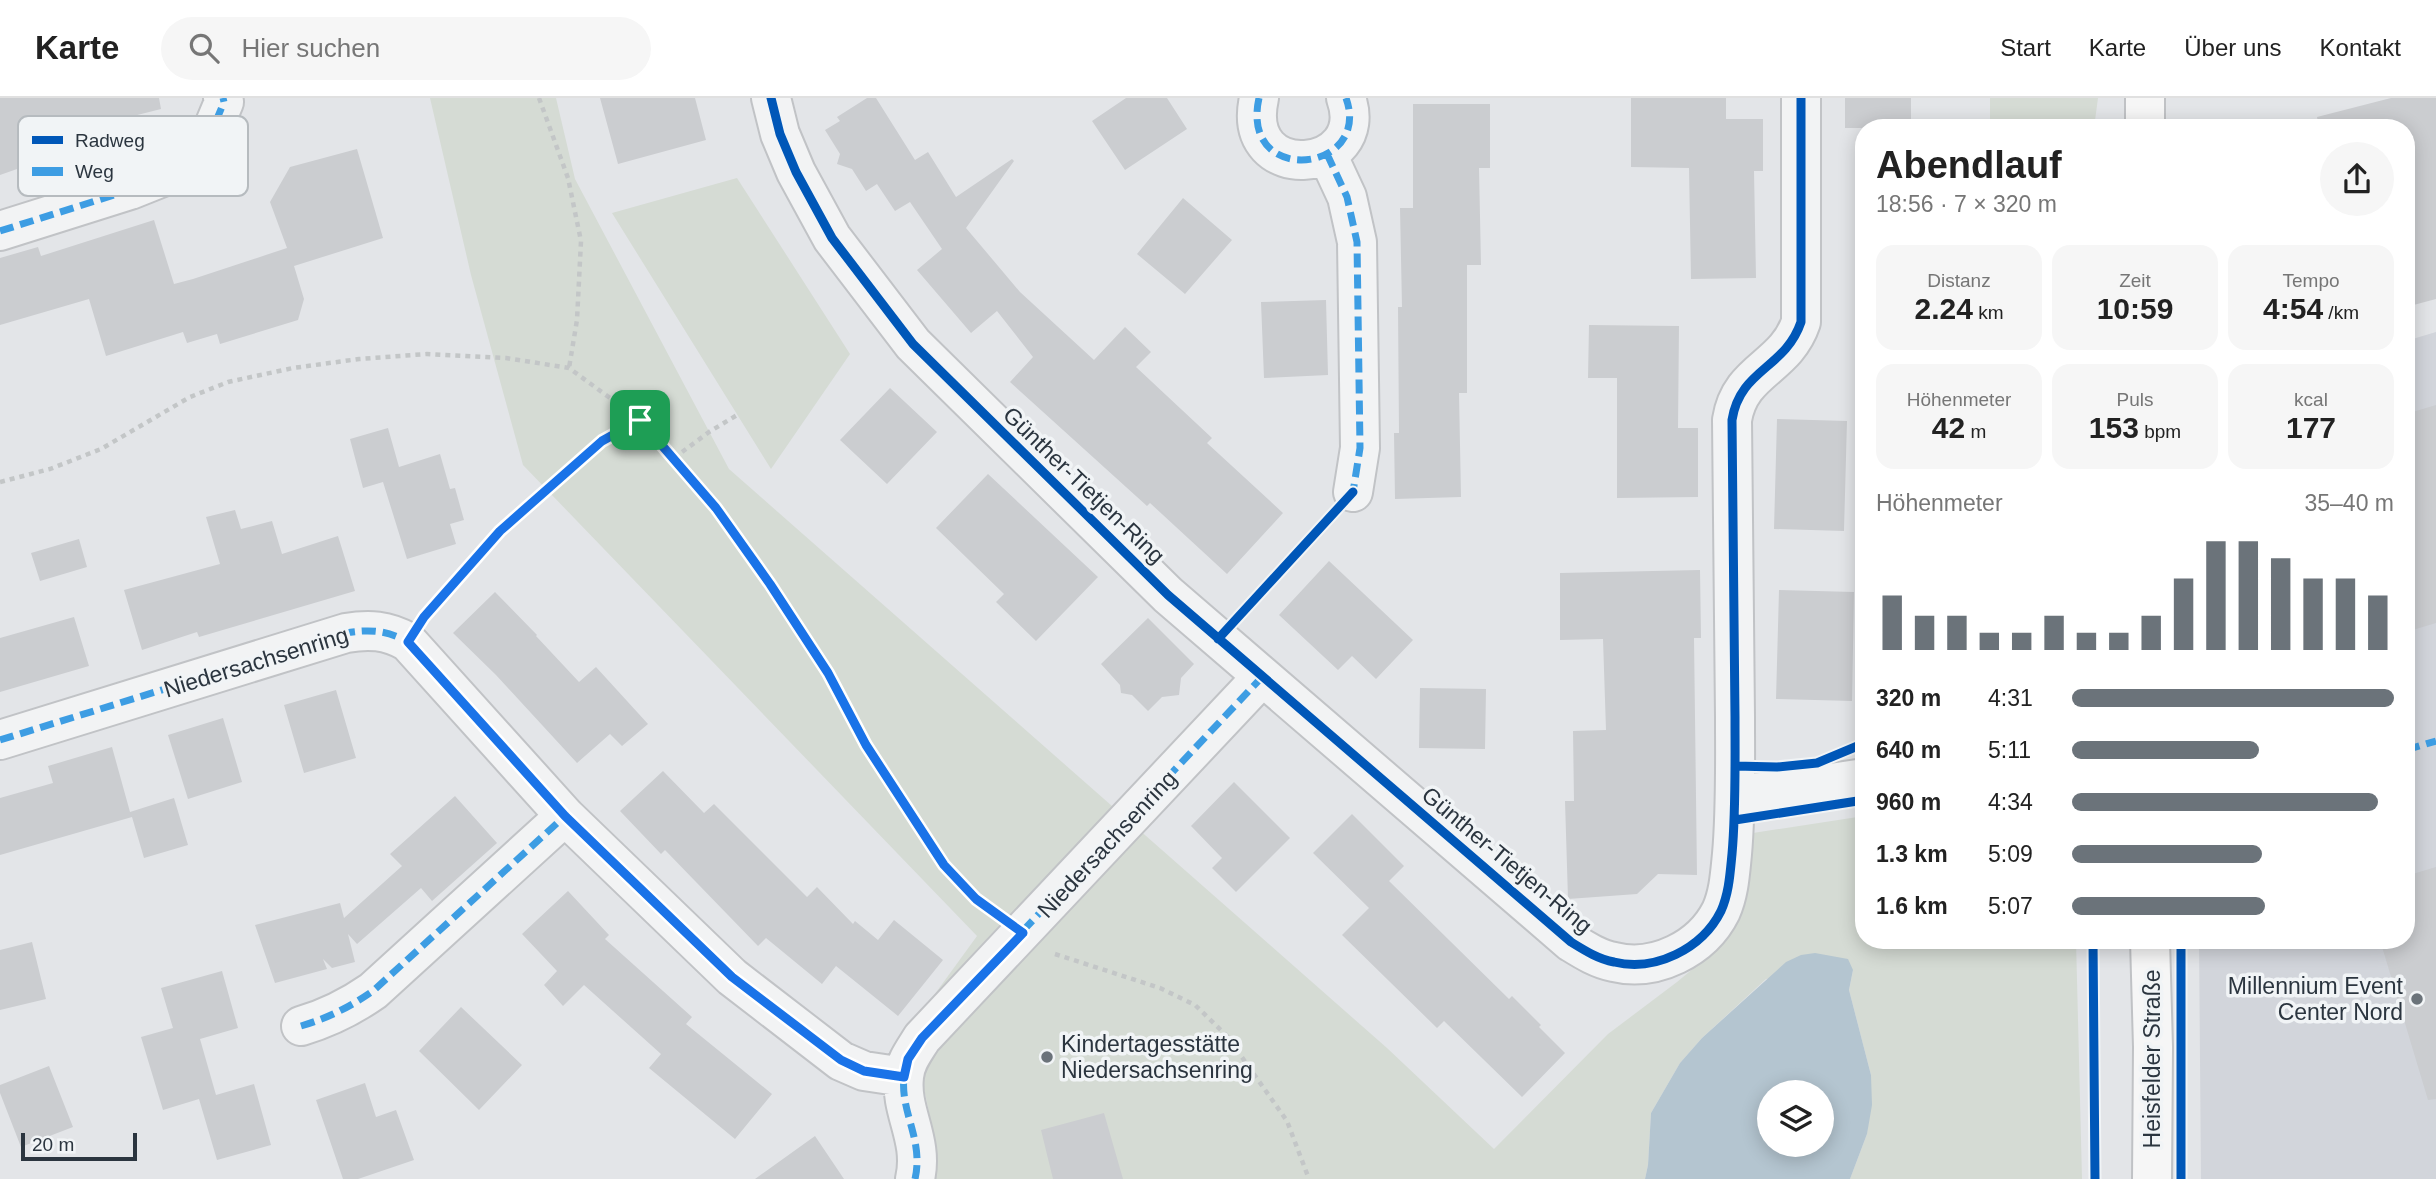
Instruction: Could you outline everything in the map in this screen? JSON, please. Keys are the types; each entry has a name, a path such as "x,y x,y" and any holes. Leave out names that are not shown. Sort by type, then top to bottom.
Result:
{"main road":[{"path":"2145,119 2146,98"},
{"name":"Heisfelder Straße","path":"2150,949 2152,1179"}],"street":[{"path":"218,116 223,98"},
{"name":"Günther-Tietjen-Ring","path":"771,98 780,134 796,172 832,238 913,344 1168,595 1571,942 1591,954 1615,963 1637,964 1656,962 1681,953 1697,941 1721,911 1728,891 1735,820 1732,420 1734,407 1747,384 1790,346 1801,323 1801,98"},
{"path":"1259,98 1257,126 1263,140 1273,151 1285,158 1299,161 1314,160 1327,154 1340,142 1348,126 1349,108 1346,98"},
{"path":"1327,154 1347,197 1357,242 1360,448 1353,492"},
{"path":"0,231 111,196"},
{"name":"Niedersachsenring","path":"0,740 346,633 383,631 408,642 565,816 732,977 841,1060 864,1071 904,1077 908,1059 922,1038 1262,677"},
{"path":"1735,793 1798,789 1855,780"},
{"path":"301,1026 327,1019 373,991 565,816"},
{"path":"904,1077 904,1092 918,1151 915,1179"}],"path":[{"path":"539,98 568,178 580,240 577,320 569,368"},
{"path":"0,482 50,469 101,449 190,397 228,382 293,368 427,354 506,358 569,368 640,420 716,508 828,673 866,745 944,865 976,899 1046,951 1160,988 1195,1005 1227,1036 1287,1121 1309,1179"},
{"path":"674,458 737,415"},
{"path":"408,642 424,617 500,531 602,441 640,420"}],"shaded area":[{"path":"430,98 556,98 575,179 729,469 1387,1048 1494,1149 1608,1034 1725,942 1739,912 1753,833 1855,817 1855,949 2076,949 2082,1179 1850,1179 1867,1134 1871,1075 1849,990 1853,970 1766,979 1702,1038 1680,1063 1651,1113 1645,1179 934,1179 933,1141 927,1104 908,1031 977,936 523,465 471,275"},
{"path":"1990,98 2098,98 2095,119 1990,119"},
{"path":"737,178 850,354 771,469 612,213"},
{"path":"2436,332 2436,1179 2201,1179 2199,949 2415,949 2415,338"}],"water":[{"path":"1815,953 1848,959 1853,970 1849,990 1871,1075 1872,1105 1867,1134 1850,1179 1645,1179 1651,1113 1680,1063 1702,1038 1786,962 1801,955"}],"building":[{"path":"0,98 159,98 161,109 133,116 18,116 18,169 0,175"},
{"path":"600,98 695,98 706,140 618,164"},
{"path":"867,98 876,98 915,160 928,152 956,197 1012,159 1014,161 966,228 1020,292 1094,360 1125,327 1151,352 1136,367 1212,438 1207,443 1283,513 1227,574 1150,503 1147,506 1010,382 1033,357 997,311 971,333 917,270 942,249 910,202 895,211 877,184 866,191 852,169 837,164 840,154 825,130 840,121 837,117"},
{"path":"1126,98 1167,98 1187,129 1125,170 1092,121"},
{"path":"1631,98 1726,98 1726,119 1763,119 1763,171 1754,171 1756,278 1691,279 1689,168 1631,167"},
{"path":"1845,98 1911,98 1911,119 1855,119 1855,128 1845,128"},
{"path":"2391,98 2436,98 2436,299 2415,305 2415,119 2317,117"},
{"path":"1413,104 1490,104 1490,168 1479,168 1481,265 1467,265 1467,393 1459,393 1461,497 1395,499 1394,433 1399,433 1398,307 1402,307 1400,208 1413,208"},
{"path":"357,149 383,238 294,266 304,299 298,320 220,344 217,334 187,343 183,332 106,356 89,299 0,325 0,258 38,247 41,256 154,220 174,284 193,279 287,248 270,202 290,167"},
{"path":"1183,198 1232,240 1185,294 1137,254"},
{"path":"1326,300 1328,375 1264,378 1261,302"},
{"path":"1589,325 1679,326 1678,428 1698,428 1698,497 1617,498 1617,378 1588,378"},
{"path":"890,388 937,432 887,484 840,440"},
{"path":"2436,405 2436,623 2415,629 2415,411"},
{"path":"1777,419 1847,421 1844,531 1774,529"},
{"path":"388,428 399,467 440,454 450,489 455,488 464,520 450,524 456,544 407,559 383,482 363,488 350,439"},
{"path":"988,474 1098,577 1036,641 996,602 1004,594 936,528"},
{"path":"235,510 241,529 272,521 282,554 338,536 355,591 199,637 197,632 142,650 124,590 220,564 206,517"},
{"path":"79,539 87,567 40,581 31,553"},
{"path":"1329,561 1413,640 1376,679 1352,656 1338,670 1279,615"},
{"path":"1700,570 1701,638 1694,638 1697,875 1658,874 1637,894 1568,899 1565,801 1574,801 1573,731 1606,730 1603,639 1560,640 1560,573"},
{"path":"1779,590 1854,592 1852,701 1776,699"},
{"path":"495,592 579,682 596,667 648,724 622,746 610,734 577,763 496,675 453,633"},
{"path":"74,617 89,666 0,692 0,638"},
{"path":"1148,618 1194,664 1181,678 1179,695 1162,697 1148,711 1132,695 1121,693 1120,685 1101,664"},
{"path":"1420,688 1486,689 1485,749 1419,748"},
{"path":"336,690 356,758 304,773 284,705"},
{"path":"223,718 242,782 188,799 168,735"},
{"path":"112,747 130,812 174,798 188,845 144,858 132,817 0,855 0,798 53,783 48,766"},
{"path":"663,771 704,813 714,804 807,897 817,887 853,924 855,921 878,940 894,920 943,960 898,1016 836,966 822,984 766,938 758,946 665,850 661,854 620,811"},
{"path":"1234,782 1290,838 1236,892 1212,868 1222,858 1191,826"},
{"path":"455,796 497,843 432,901 421,888 357,944 348,934 355,962 332,968 323,959 327,969 275,983 255,925 340,903 344,918 402,866 390,854"},
{"path":"1352,814 1404,866 1389,881 1509,999 1512,996 1565,1053 1522,1097 1444,1021 1437,1028 1342,935 1369,908 1313,853"},
{"name":"Millennium Event Center Nord","path":"2436,867 2436,1099 2428,1100 2383,949 2415,949 2415,873"},
{"path":"568,891 609,935 605,939 692,1017 686,1024 772,1094 735,1139 649,1068 661,1054 584,985 563,1006 544,985 557,971 522,934"},
{"path":"32,942 46,999 0,1010 0,950"},
{"path":"222,971 238,1028 200,1039 216,1095 254,1084 271,1145 217,1160 199,1099 163,1110 141,1037 173,1028 161,988"},
{"path":"461,1007 522,1065 479,1110 419,1051"},
{"path":"49,1066 73,1127 21,1147 0,1093 0,1085"},
{"path":"365,1083 376,1117 396,1110 414,1160 358,1179 343,1179 316,1100"},
{"path":"1104,1113 1123,1179 1053,1179 1041,1130"},
{"path":"815,1136 844,1179 755,1179"}],"marked path":[{"path":"218,116 223,98"},
{"path":"1259,98 1258,127 1268,147 1285,157 1305,160 1325,155 1341,142 1349,123 1346,98"},
{"path":"1327,154 1347,197 1357,242 1360,448 1353,492 1349,497"},
{"path":"0,231 111,196"},
{"path":"0,740 346,633 370,631 393,635 408,642 565,816 732,977 841,1061 864,1071 904,1077"},
{"path":"915,1179 917,1152 905,1102 904,1077 908,1061 922,1038 1262,677"},
{"path":"2415,747 2436,741"},
{"path":"301,1026 338,1012 373,991 565,816"}],"cycle path":[{"path":"771,98 780,134 796,172 832,238 913,344 1168,595 1571,942 1602,959 1630,964 1661,960 1690,946 1713,925 1724,904 1727,890 1731,869 1735,786 1732,420 1744,390 1785,350 1801,322 1801,98"},
{"path":"1218,639 1353,492"},
{"path":"1735,766 1777,767 1817,763 1855,747"},
{"path":"1735,820 1855,801"},
{"path":"2093,949 2095,1179"},
{"path":"2181,949 2181,1179"}],"place":[{"name":"Millennium Event Center Nord","path":"2417,999"},
{"name":"Kindertagesstätte Niedersachsenring","path":"1047,1057"}],"route":[{"path":"640,420 716,508 770,584 828,673 866,745 944,865 976,899 1023,933 922,1038 908,1059 904,1077 864,1071 841,1060 732,977 565,816 408,642 424,617 500,531 602,441 640,420"}]}
